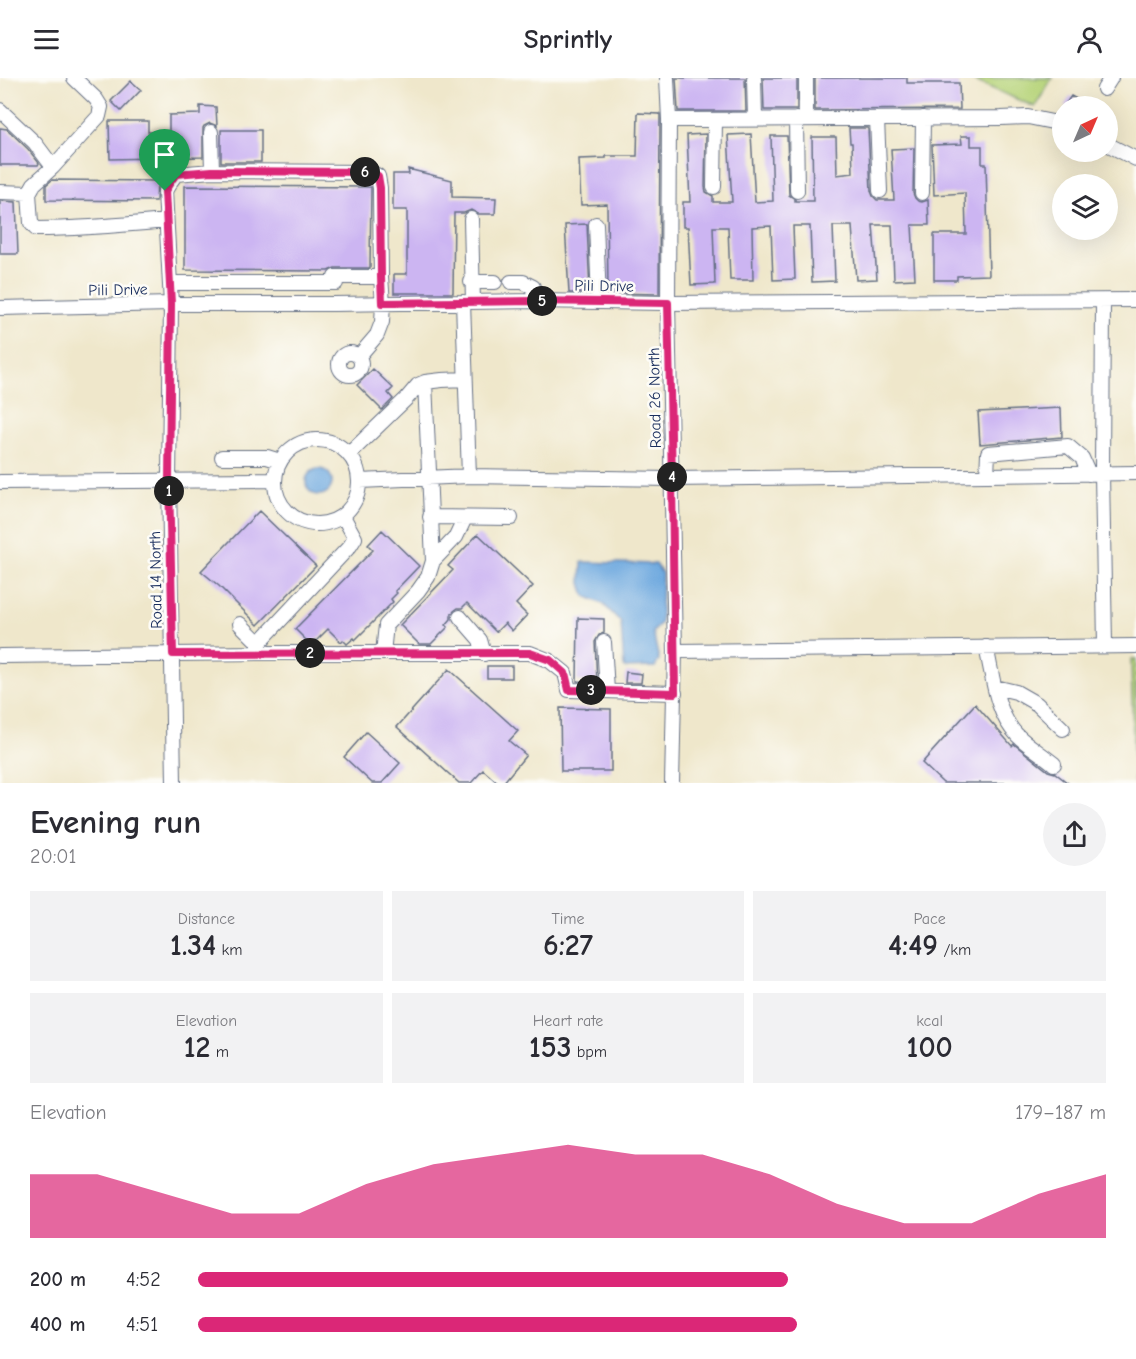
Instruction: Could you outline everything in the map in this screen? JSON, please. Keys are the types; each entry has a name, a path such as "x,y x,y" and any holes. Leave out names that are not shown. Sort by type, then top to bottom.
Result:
{"street":[{"path":"74,78 96,99 101,107 99,116 53,167 34,184 29,193 31,223 36,228 104,227 166,221"},
{"name":"Road 26 North","path":"668,78 668,303 675,651 672,783"},
{"path":"754,78 755,119"},
{"path":"797,191 806,78"},
{"path":"0,110 35,143 53,167"},
{"path":"669,120 1028,117 1052,122"},
{"path":"922,193 923,118"},
{"path":"877,119 880,191"},
{"path":"714,187 715,120"},
{"path":"211,132 212,171 371,172 378,176 382,322 377,335 359,356"},
{"path":"1118,150 1136,159"},
{"name":"Road 14 North","path":"174,783 169,480 171,304 165,191 176,174 212,171"},
{"path":"0,192 29,193"},
{"path":"469,476 465,379 471,282 471,219"},
{"path":"596,224 599,302"},
{"path":"334,304 335,277 381,277"},
{"path":"471,282 495,282"},
{"path":"511,282 523,282 534,287 534,301"},
{"path":"170,283 336,284"},
{"name":"Pili Drive","path":"0,308 534,301 668,303 1136,300"},
{"path":"1103,301 1096,473 1105,645"},
{"path":"349,454 407,398 417,385 442,380 465,379"},
{"path":"383,653 386,625 418,591 428,577 433,561 426,382"},
{"path":"326,440 339,445 349,454 355,462 360,481 358,494 352,506 343,516 318,525 292,516 282,506 276,493 276,470 288,451 300,443 326,440"},
{"path":"987,475 988,453 1068,446 1096,473"},
{"path":"222,457 267,457 280,461"},
{"path":"360,481 469,476 672,479 1136,473"},
{"path":"0,482 275,480"},
{"path":"258,648 350,546 355,538 343,516"},
{"path":"430,517 511,518"},
{"path":"433,561 456,537 465,518"},
{"path":"460,618 480,640 484,654"},
{"path":"240,624 258,648"},
{"path":"604,642 607,691"},
{"path":"0,656 173,654 328,646 383,653 530,653 550,660 565,673 569,690 675,693"},
{"path":"675,651 1136,646"},
{"path":"986,647 1004,717 1017,734 1054,764"},
{"path":"995,687 1016,692 1037,704 1064,729"}],"green space":[{"path":"968,78 1052,78 1035,107"},
{"path":"1131,659 1136,659 1136,783 1134,783"}],"water":[{"path":"319,469 328,473 332,482 328,491 319,495 310,491 306,482 310,473"},
{"path":"582,562 656,564 662,573 661,623 653,632 659,660 655,667 624,668 621,622 603,604 585,596 581,583"}],"building":[{"path":"676,78 745,78 746,111 678,111"},
{"path":"763,78 797,78 797,110 764,110"},
{"path":"815,78 907,78 907,83 959,83 960,109 815,110"},
{"path":"131,81 141,90 121,111 111,101"},
{"path":"200,106 216,107 217,126 210,123 203,128 203,157 110,159 109,121 148,121 148,132 169,132 169,115 200,114"},
{"path":"638,113 660,114 659,294 608,293 607,204 581,205 579,159 637,156"},
{"path":"0,128 7,129 28,149 39,163 38,165 0,165"},
{"path":"849,128 868,128 871,191 877,200 894,200 891,149 914,148 913,193 918,201 928,200 929,225 912,225 915,279 894,280 892,225 873,225 877,279 856,280 852,226 833,226 835,281 812,282 810,226 793,226 795,279 773,280 771,226 752,227 753,280 730,280 728,227 713,227 715,284 691,285 688,227 683,227 683,202 690,202 687,135 706,134 705,187 706,192 713,196 713,202 732,202 728,135 751,134 755,202 773,201 771,136 787,136 789,195 795,201 813,201 812,137 836,137 837,175 853,173"},
{"path":"221,130 261,130 261,162 221,162"},
{"path":"961,136 971,136 971,146 982,146 982,164 986,164 989,275 957,276 957,280 934,280 934,234 966,234 965,193 934,195 932,145 962,144"},
{"path":"408,169 452,180 452,197 496,198 495,214 478,214 471,210 454,213 453,293 394,293 394,274 407,274 407,210 393,210 393,174 409,174"},
{"path":"52,180 157,181 156,201 46,200 46,185"},
{"path":"185,186 371,187 370,268 335,268 328,271 185,270"},
{"path":"0,201 16,202 18,254 0,254"},
{"path":"587,224 590,293 569,293 565,225"},
{"path":"373,369 393,388 388,393 393,399 382,410 357,385"},
{"path":"1061,408 1062,437 980,444 978,412"},
{"path":"259,511 316,566 258,625 201,571"},
{"path":"382,530 419,566 395,591 397,593 391,599 393,602 355,640 354,638 347,644 343,640 341,642 328,629 310,644 295,629 373,550 368,545"},
{"path":"478,534 533,586 516,604 527,615 512,631 505,623 496,632 467,603 454,611 446,625 448,627 431,644 419,644 400,625 453,570 448,566"},
{"path":"578,618 604,619 604,633 599,635 595,642 597,682 577,681"},
{"path":"487,666 512,666 512,678 487,678"},
{"path":"449,669 518,731 509,741 526,755 503,783 498,783 483,770 471,783 459,783 397,727"},
{"path":"626,672 642,674 641,683 625,683"},
{"path":"975,704 1012,746 1014,744 1048,771 1055,773 1068,783 943,783 922,763"},
{"path":"560,708 611,709 611,771 561,771"},
{"path":"366,732 400,763 382,783 372,783 344,757"}],"route":[{"path":"212,171 371,172 378,176 380,188 382,303 534,301 668,303 675,693 569,690 565,673 550,660 530,653 173,654 169,480 171,304 165,191 176,174 212,171"}]}
